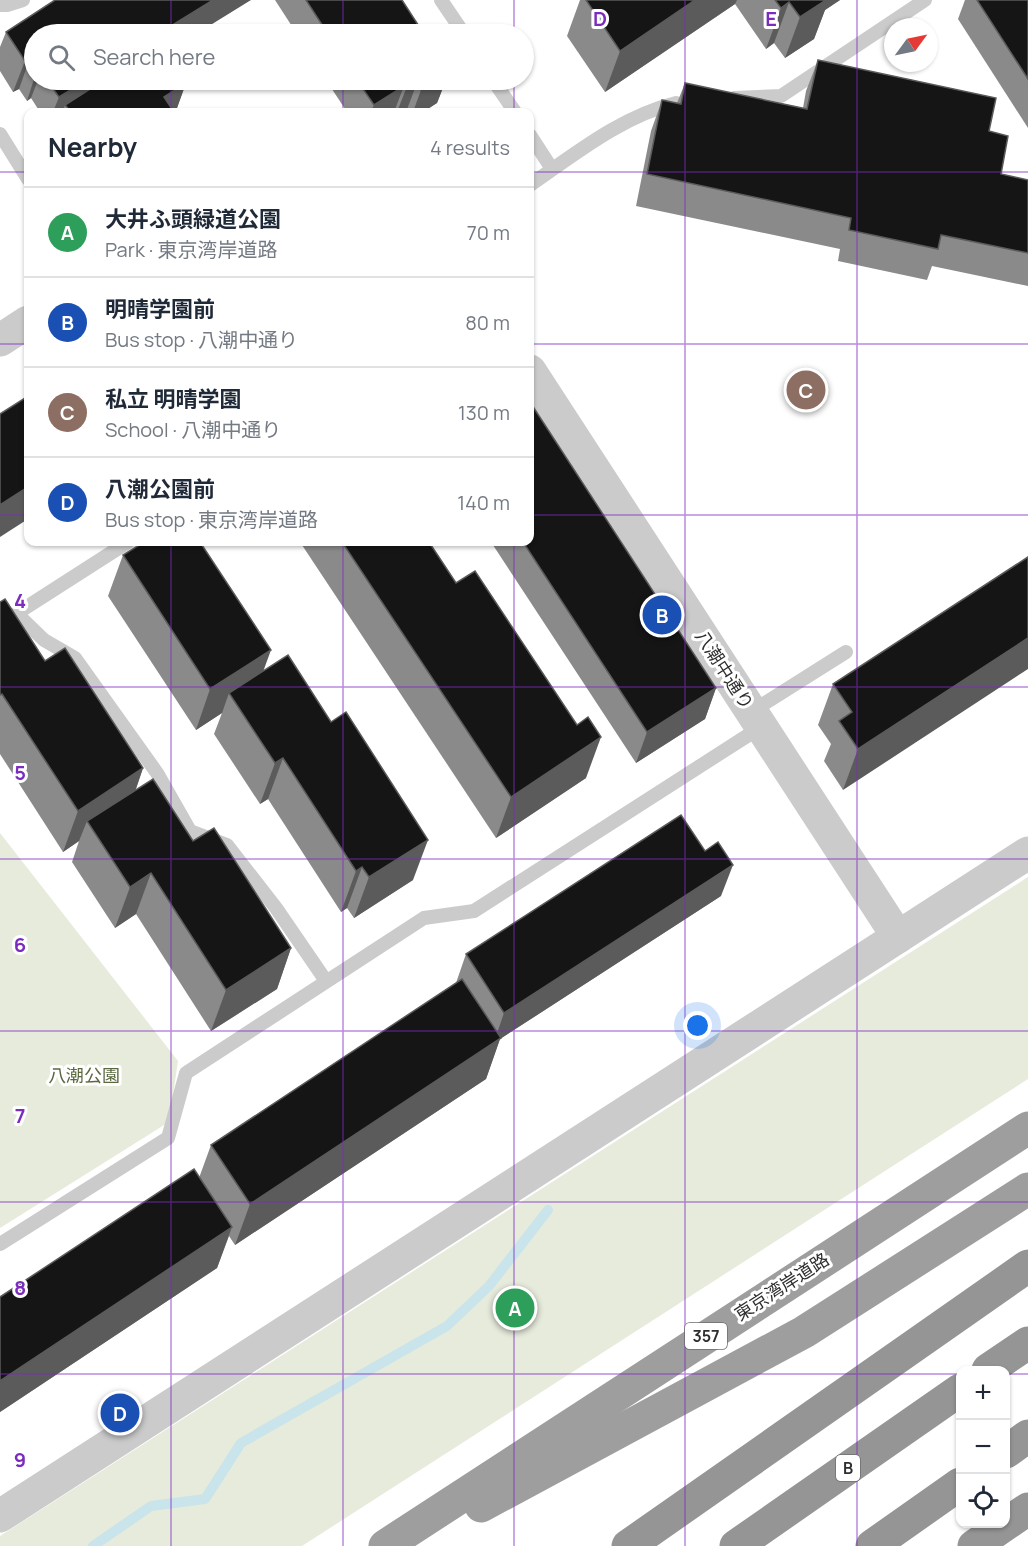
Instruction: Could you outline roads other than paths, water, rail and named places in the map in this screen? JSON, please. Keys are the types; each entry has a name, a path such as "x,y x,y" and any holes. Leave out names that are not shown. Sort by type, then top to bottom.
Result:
{"highway":[{"name":"東京湾岸道路","path":"385,1546 1028,1128"},
{"name":"357","path":"392,1546 462,1517 804,1332 1028,1189"},
{"path":"628,1546 1028,1266"},
{"path":"995,1366 1028,1343"},
{"name":"B","path":"736,1546 956,1393"},
{"path":"1010,1449 1028,1436"},
{"path":"872,1546 956,1487"},
{"path":"974,1546 1028,1509"}],"street":[{"path":"0,340 24,325"},
{"name":"八潮中通り","path":"534,378 898,938"},
{"path":"0,1516 1028,854"}],"lane":[{"path":"0,5 22,0"},
{"path":"441,0 457,24"},
{"path":"725,99 781,96 925,0"},
{"path":"500,90 512,108"},
{"path":"534,181 641,114 656,108 692,101"},
{"path":"0,134 24,173"},
{"path":"534,141 552,169"},
{"path":"0,624 122,546"},
{"path":"17,614 44,640 75,658 157,773 190,831 227,845 276,908 326,981"},
{"path":"0,1244 168,1138 186,1073 424,918 474,911 756,720 846,652"}],"waterway":[{"path":"93,1546 151,1506 205,1499 241,1443 447,1326 489,1286 548,1210"}],"place":[{"name":"私立 明晴学園","path":"806,390"},
{"name":"明晴学園前","path":"662,615"},
{"name":"大井ふ頭緑道公園","path":"515,1308"},
{"name":"八潮公園前","path":"120,1413"}],"park label":[{"name":"八潮公園","path":"84,1076"}]}
